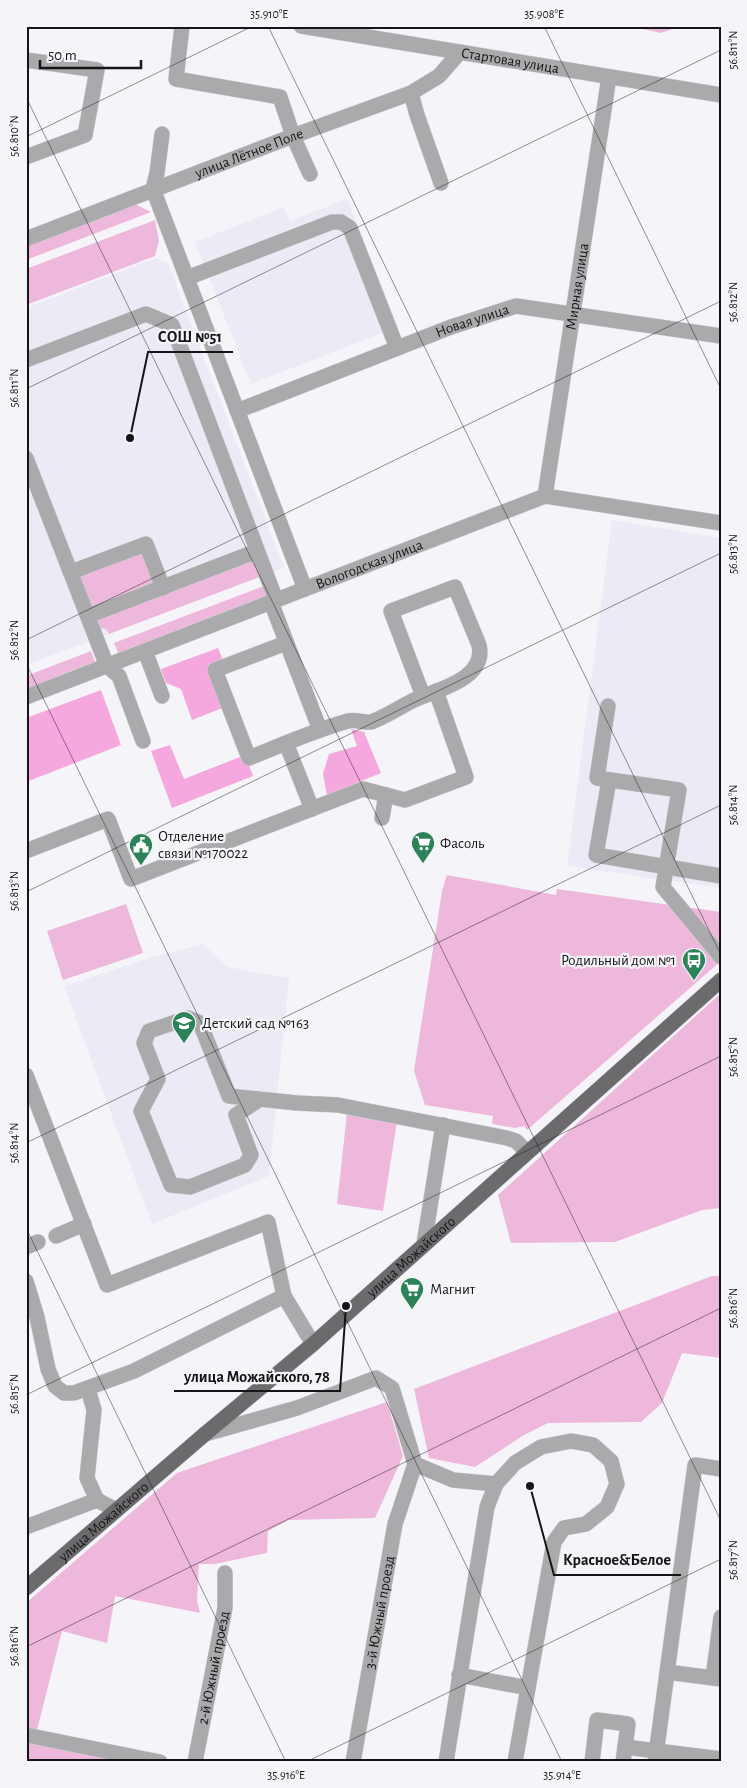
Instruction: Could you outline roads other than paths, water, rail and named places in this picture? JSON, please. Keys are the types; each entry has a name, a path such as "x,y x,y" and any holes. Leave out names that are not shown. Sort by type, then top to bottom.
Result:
{"main road":[{"name":"улица Можайского","path":"26,1588 313,1344 721,980"}],"street":[{"path":"182,26 176,79 280,97 293,136 310,174"},
{"name":"Стартовая улица","path":"301,26 721,95"},
{"name":"улица Лётное Поле","path":"26,239 293,136 411,93 439,76 460,52"},
{"path":"26,60 97,70 85,135 26,157"},
{"name":"Мирная улица","path":"545,496 609,77"},
{"path":"411,93 441,183"},
{"path":"162,134 154,189 305,589"},
{"path":"187,278 332,222 341,222 350,228 396,348"},
{"name":"Новая улица","path":"237,411 452,326 516,306 721,336"},
{"path":"26,360 146,314 172,325 257,551 286,643 320,730"},
{"path":"26,458 107,666 119,676 143,741"},
{"path":"545,496 721,524"},
{"name":"Вологодская улица","path":"26,697 545,496"},
{"path":"71,572 146,544 163,588"},
{"path":"88,616 257,551"},
{"path":"26,851 108,819 131,879 363,789 406,800 466,777 429,694 391,611 455,587 481,654 469,674 457,682 429,694 370,722 350,720 249,758 215,670 286,643"},
{"path":"145,651 162,696"},
{"path":"608,706 597,778 679,790 663,887 721,957"},
{"path":"286,743 312,809"},
{"path":"609,780 596,855 721,876"},
{"path":"382,818 386,796"},
{"path":"188,1018 200,1023 229,1096 251,1154 245,1165 190,1187 171,1185 141,1112 158,1079 144,1043 149,1031 188,1018"},
{"path":"26,1075 107,1285 268,1222 284,1296 313,1344"},
{"path":"229,1096 338,1105 507,1138 516,1141 527,1152"},
{"path":"236,1115 260,1099"},
{"path":"424,1244 444,1125"},
{"path":"56,1236 84,1224"},
{"path":"26,1282 37,1317 43,1353 55,1386 64,1393 74,1394 134,1371 284,1296"},
{"path":"205,1434 297,1408 376,1378 392,1388 415,1464 453,1480 496,1484"},
{"path":"88,1389 94,1410 87,1478 97,1500 116,1510"},
{"path":"446,1762 487,1507 496,1484 515,1463 541,1447 571,1440 593,1445 611,1461 617,1484 607,1507 586,1524 564,1528 554,1542 515,1762"},
{"name":"3-й Южный проезд","path":"353,1762 395,1524 415,1464"},
{"path":"656,1756 695,1465 721,1469"},
{"path":"26,1527 97,1500"},
{"name":"2-й Южный проезд","path":"195,1762 225,1608 225,1573"},
{"path":"667,1672 717,1678 721,1617"},
{"path":"459,1675 528,1688"},
{"path":"592,1762 597,1720 628,1724 624,1754 721,1759"},
{"path":"26,1736 160,1762"}],"place":[{"name":"СОШ №51","path":"130,438"},
{"name":"Фасоль","path":"423,864"},
{"name":"Отделение связи №170022","path":"141,866"},
{"name":"Родильный дом №1","path":"694,981"},
{"name":"Детский сад №163","path":"184,1044"},
{"name":"улица Можайского, 78","path":"346,1306"},
{"name":"Магнит","path":"412,1310"},
{"name":"Красное&Белое","path":"530,1486"}]}
